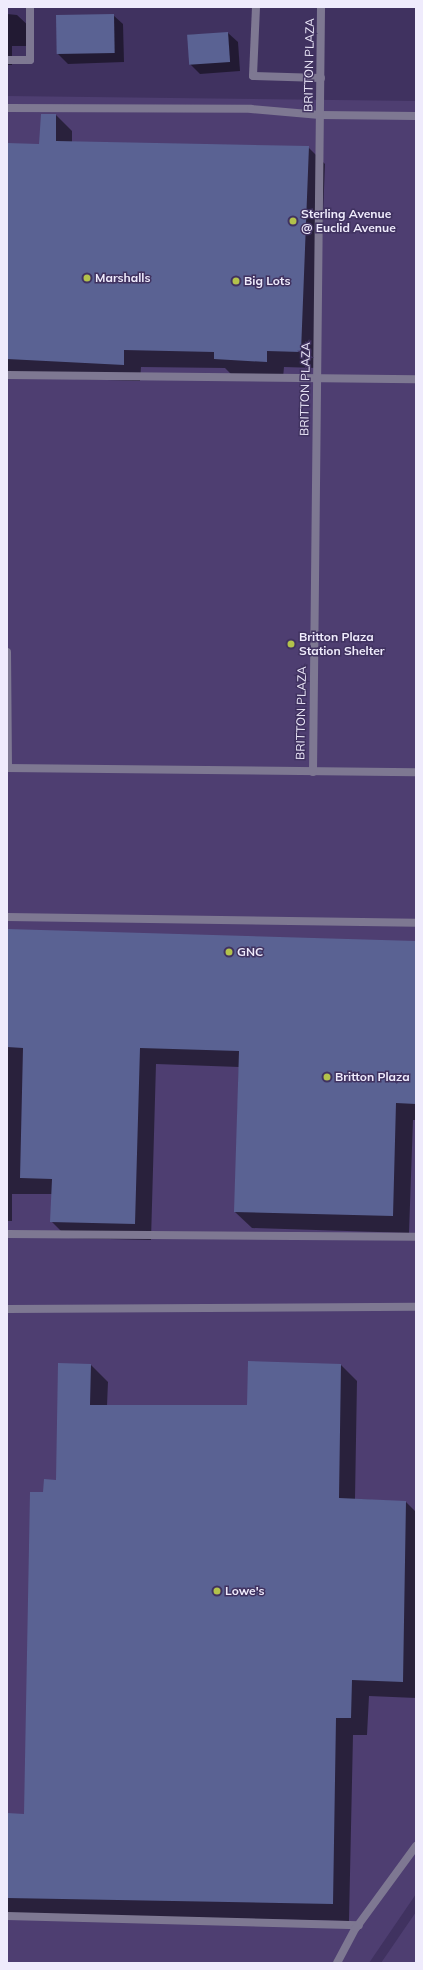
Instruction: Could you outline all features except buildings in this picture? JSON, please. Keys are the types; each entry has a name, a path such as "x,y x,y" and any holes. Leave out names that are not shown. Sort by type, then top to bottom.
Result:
{"lane":[{"path":"7,60 30,60 30,7"},
{"path":"256,7 253,76 320,78"},
{"name":"BRITTON PLAZA","path":"313,772 322,7"},
{"path":"7,108 251,109 320,115 416,116"},
{"path":"7,375 416,379"},
{"path":"7,652 7,768 416,772"},
{"path":"7,916 416,923"},
{"path":"7,1234 416,1237"},
{"path":"7,1309 416,1307"},
{"path":"337,1963 359,1925 416,1846"},
{"path":"7,1916 359,1925"}],"shaded area":[{"path":"7,96 416,101 416,1894 369,1963 7,1963"},
{"path":"416,1912 416,1963 381,1963"}],"place":[{"name":"Sterling Avenue @ Euclid Avenue","path":"293,221"},
{"name":"Marshalls","path":"87,278"},
{"name":"Big Lots","path":"236,281"},
{"name":"Britton Plaza Station Shelter","path":"291,644"},
{"name":"GNC","path":"229,952"},
{"name":"Britton Plaza","path":"327,1077"},
{"name":"Lowe's","path":"217,1591"}]}
